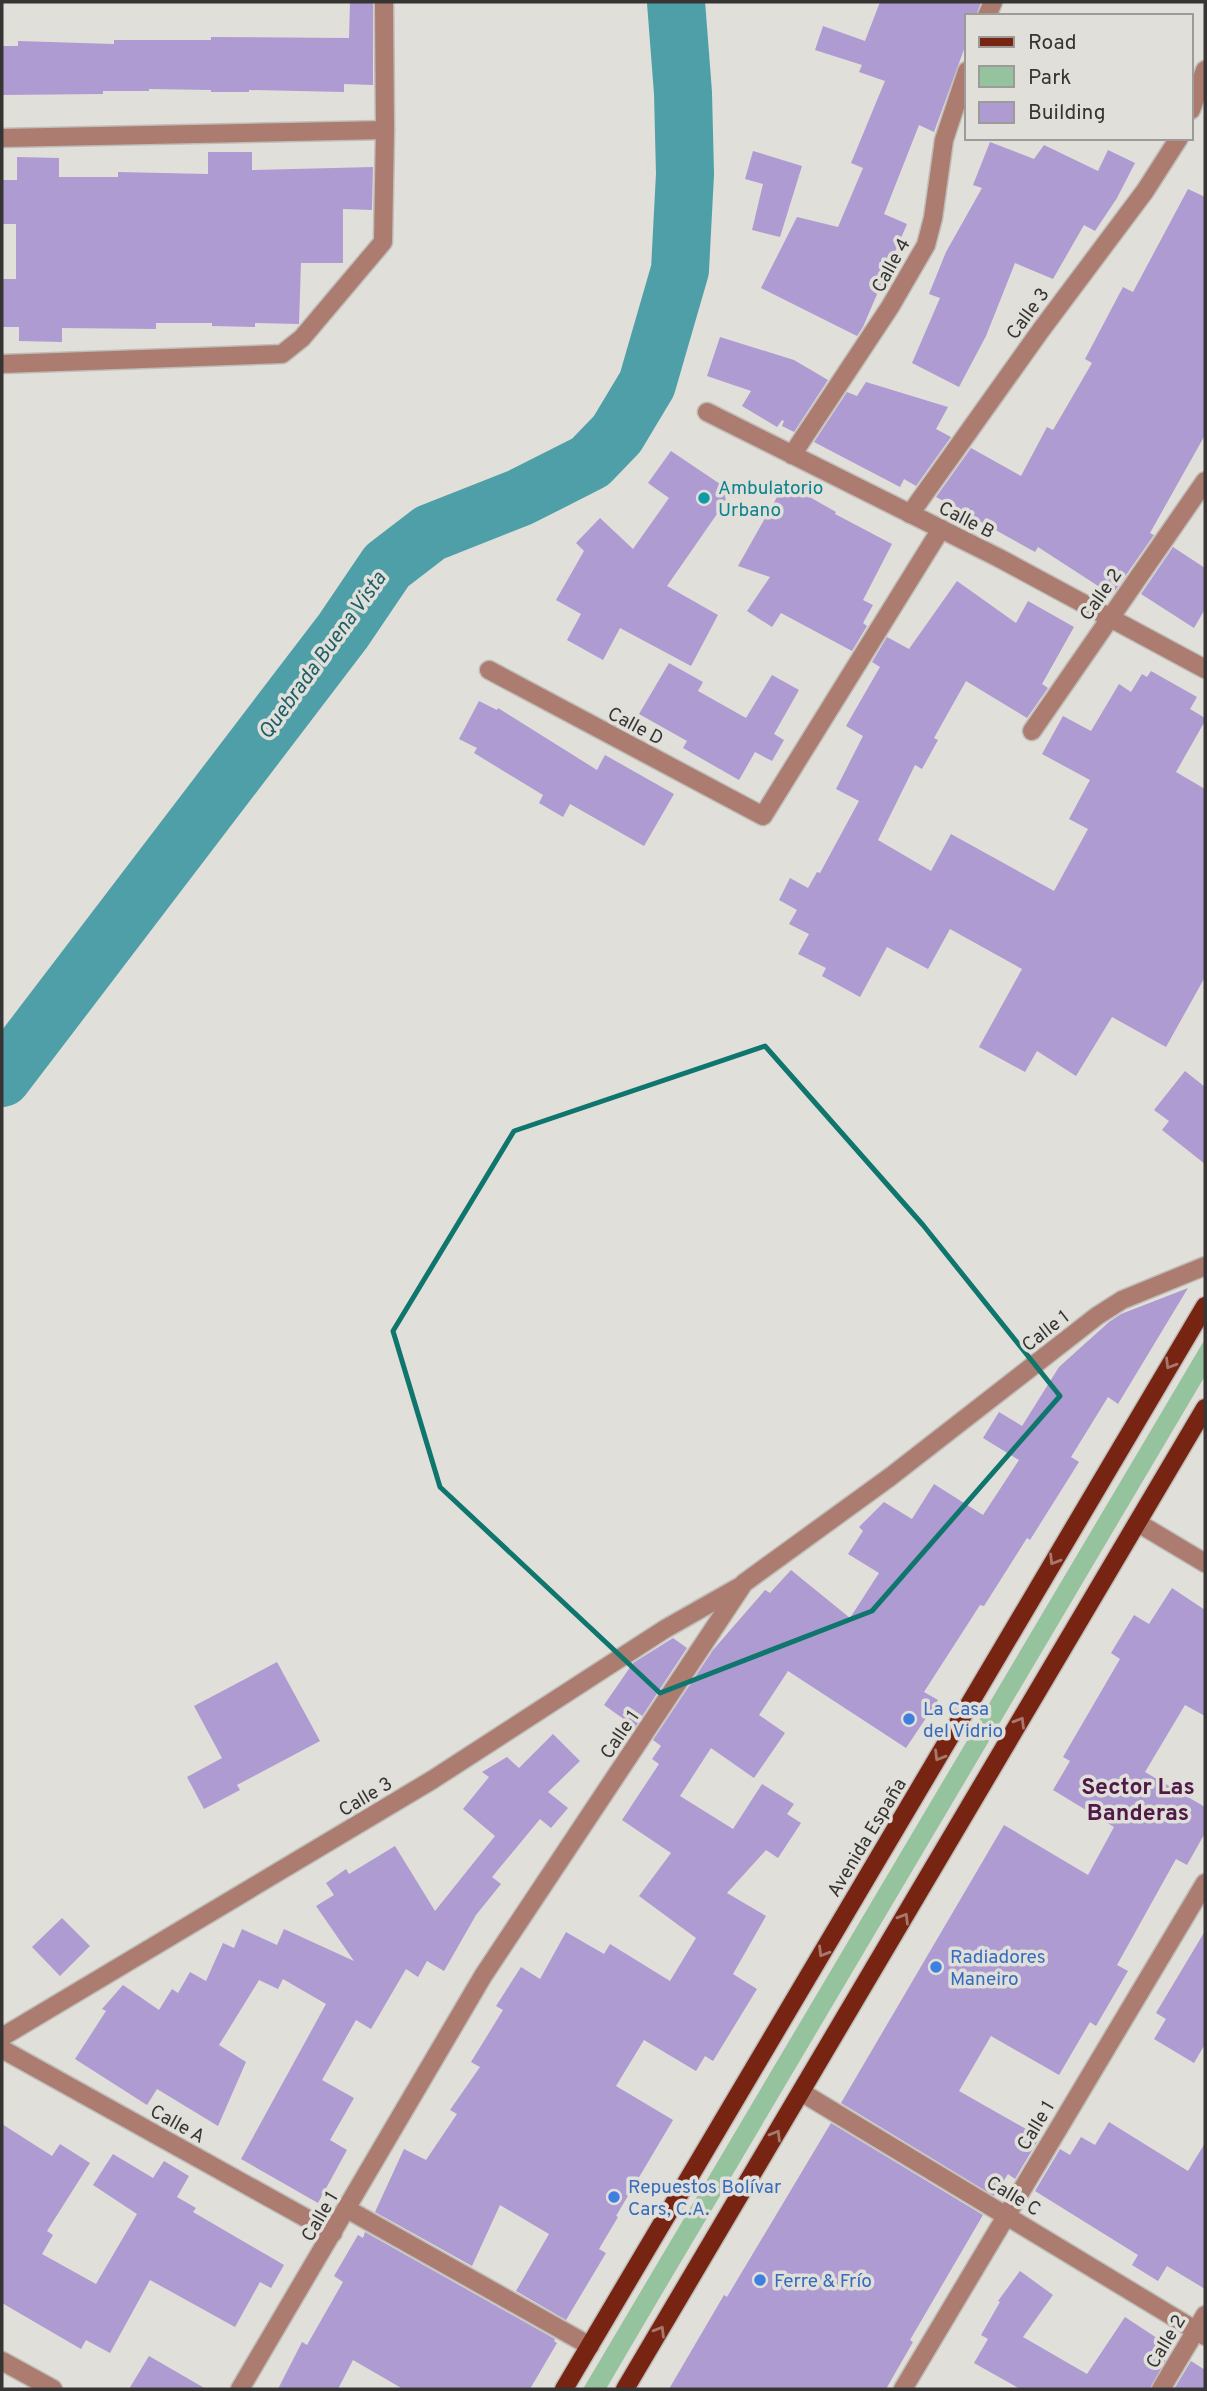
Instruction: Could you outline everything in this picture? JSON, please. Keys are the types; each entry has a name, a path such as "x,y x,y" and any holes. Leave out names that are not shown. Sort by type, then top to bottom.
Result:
{"main road":[{"name":"Avenida España","path":"564,2389 1205,1306"},
{"path":"625,2389 1205,1408"}],"street":[{"path":"2,364 282,354 302,338 383,242 386,130 384,2"},
{"path":"1193,104 1205,70"},
{"name":"Calle 4","path":"792,455 890,307 926,245 933,218 944,140 965,77"},
{"path":"2,138 386,130"},
{"name":"Calle 3","path":"910,514 1041,330 1145,191 1178,140"},
{"name":"Calle B","path":"707,412 941,529 1205,668"},
{"name":"Calle 2","path":"1032,731 1205,481"},
{"name":"Calle D","path":"489,670 763,816 941,529"},
{"name":"Calle 1","path":"240,2389 483,1976 744,1583 890,1477 1097,1316 1122,1300 1205,1266"},
{"path":"1138,1522 1205,1563"},
{"name":"Calle 3","path":"2,2037 432,1780 665,1629 744,1583"},
{"name":"Calle 1","path":"903,2389 1205,1883"},
{"name":"Calle A","path":"2,2049 333,2233"},
{"name":"Calle C","path":"801,2092 1006,2215 1202,2327"},
{"path":"347,2209 590,2346"},
{"name":"Calle 2","path":"1161,2389 1202,2327"},
{"path":"2,2361 53,2389"}],"highlighted area":[{"path":"765,1046 923,1225 1060,1396 872,1611 660,1693 440,1487 393,1331 514,1131"}],"green space":[{"path":"1205,1339 1205,1376 606,2389 583,2389"}],"building":[{"path":"350,2 373,2 373,85 344,84 344,92 149,89 103,91 103,94 2,95 2,46 18,46 18,41 114,44 114,40 211,40 211,37 349,38"},
{"path":"880,2 981,2 977,14 965,14 965,47 934,132 919,125 884,214 907,224 857,336 761,288 797,217 838,227 863,168 851,163 885,81 859,72 862,65 815,50 823,26 865,41"},
{"path":"990,142 1034,159 1044,145 1098,171 1108,150 1135,163 1117,198 1095,231 1084,225 1053,279 1015,263 986,336 959,387 912,363 940,298 929,294 946,252 982,188 973,185"},
{"path":"753,151 802,166 780,237 752,230 763,184 745,179"},
{"path":"208,152 252,152 252,170 373,167 372,210 343,209 343,263 301,263 299,324 255,323 255,327 212,326 212,323 156,323 156,329 62,328 62,342 19,341 19,327 2,327 2,279 16,279 16,224 2,224 2,180 17,180 17,157 59,158 59,177 118,177 118,172 208,174"},
{"path":"1188,189 1205,197 1205,435 1150,533 1154,535 1112,595 1038,547 1035,552 936,497 971,448 1021,476 1047,427 1053,430 1092,363 1085,359 1123,287 1133,292"},
{"path":"720,337 794,360 828,380 794,432 782,426 782,420 777,427 742,406 751,391 707,376"},
{"path":"866,382 948,407 936,429 951,437 916,486 904,479 900,487 814,442 847,392 857,396"},
{"path":"671,451 723,486 726,501 667,586 718,615 691,666 620,628 603,660 567,640 581,614 556,600 584,551 576,543 600,518 633,549 669,498 648,483"},
{"path":"785,483 836,512 835,514 892,544 863,600 873,605 863,623 867,626 852,651 781,613 772,627 747,611 770,577 738,566"},
{"path":"1173,547 1205,568 1205,609 1194,628 1141,594"},
{"path":"957,581 1016,623 1028,601 1074,627 1042,684 1048,688 1027,718 966,681 934,738 938,740 922,769 915,765 878,840 931,871 951,834 1054,891 1088,829 1069,819 1090,780 1042,754 1063,716 1091,731 1119,684 1131,692 1142,674 1147,677 1151,671 1197,697 1190,709 1205,718 1205,721 1176,772 1205,789 1205,977 1166,1047 1112,1017 1076,1076 1037,1051 1025,1072 979,1047 1022,969 950,929 928,969 887,947 860,997 822,976 826,968 798,954 809,934 789,924 797,910 779,900 790,878 808,888 817,872 820,873 859,801 836,789 863,736 846,726 880,667 872,662 887,637 909,649"},
{"path":"669,663 703,682 698,691 746,718 772,675 799,690 774,734 784,740 772,761 755,752 739,780 683,748 687,741 639,714"},
{"path":"479,701 497,710 498,708 597,770 605,755 674,794 644,846 570,804 563,817 539,803 543,795 474,753 477,748 459,739"},
{"path":"1185,1071 1205,1087 1205,1164 1162,1130 1169,1121 1154,1110"},
{"path":"1188,1288 1118,1404 1108,1397 1071,1457 1079,1462 1030,1540 1027,1538 984,1606 980,1605 924,1692 938,1700 906,1748 788,1671 759,1715 785,1733 754,1778 711,1748 680,1796 733,1829 762,1784 794,1804 787,1814 801,1823 778,1858 766,1850 727,1893 766,1916 733,1974 757,1989 713,2061 705,2056 696,2071 644,2040 616,2086 673,2120 616,2216 618,2217 599,2249 606,2253 566,2320 516,2291 549,2234 500,2205 472,2266 375,2212 404,2149 426,2160 457,2114 450,2110 480,2067 471,2062 503,2010 496,2006 521,1967 540,1979 566,1932 604,1954 610,1944 670,1981 696,1938 639,1896 671,1853 622,1820 659,1764 652,1759 661,1746 653,1740 713,1650 765,1590 770,1593 791,1570 850,1618 879,1573 848,1554 863,1531 859,1527 884,1502 912,1519 934,1484 983,1515 1019,1460 983,1438 999,1412 1022,1426 1059,1367 1109,1322 1121,1314"},
{"path":"1172,1588 1205,1610 1205,1716 1185,1705 1145,1772 1205,1807 1205,1833 1187,1865 1176,1859 1117,1965 1128,1971 1096,2026 1090,2022 1059,2075 991,2036 959,2091 1040,2137 1015,2179 1008,2174 994,2196 841,2103 1004,1825 1088,1875 1114,1827 1053,1790 1070,1761 1063,1757 1120,1659 1111,1653 1134,1615 1149,1624"},
{"path":"673,1638 687,1648 635,1727 604,1705 633,1663"},
{"path":"277,1662 320,1741 237,1785 240,1790 204,1809 187,1777 222,1758 194,1706"},
{"path":"553,1734 580,1761 548,1792 568,1808 551,1828 540,1819 492,1877 501,1884 476,1915 444,1971 427,1961 418,1977 406,1969 371,2029 356,2020 322,2080 354,2098 330,2140 347,2150 318,2203 241,2159 326,2004 283,1979 278,1989 259,1980 219,2045 246,2062 218,2126 157,2089 147,2105 75,2059 106,2011 102,2009 123,1985 159,2010 172,1989 178,1993 190,1972 206,1981 223,1943 234,1948 242,1929 277,1945 284,1929 354,1961 316,1906 334,1895 326,1883 346,1869 349,1874 395,1846 435,1911 495,1836 463,1809 489,1777 482,1772 507,1757 519,1768"},
{"path":"62,1918 90,1946 60,1976 32,1947"},
{"path":"1205,1931 1205,2044 1194,2063 1154,2039 1166,2019 1156,2013"},
{"path":"1109,2122 1188,2171 1205,2143 1205,2289 1167,2266 1158,2281 1132,2265 1138,2255 1035,2191 1060,2149 1070,2155 1081,2137 1095,2145"},
{"path":"831,2123 983,2215 910,2340 913,2342 886,2389 669,2389 724,2295 727,2297"},
{"path":"2,2124 52,2156 60,2144 90,2163 47,2231 53,2235 42,2254 96,2284 137,2214 93,2185 113,2154 153,2178 164,2161 189,2176 177,2197 196,2208 193,2212 284,2265 271,2288 260,2282 235,2327 150,2280 110,2353 86,2340 81,2349 2,2303"},
{"path":"365,2232 555,2339 557,2343 530,2389 403,2389 353,2360 338,2389 278,2389 302,2342 307,2345 343,2282 334,2276 358,2235 363,2238"},
{"path":"1020,2271 1053,2295 1023,2337 1087,2374 1125,2317 1172,2348 1150,2389 1020,2389 974,2363 988,2339 981,2335 1000,2302 998,2301"},
{"path":"149,2356 206,2389 129,2389"},
{"path":"1191,2361 1205,2370 1205,2389 1174,2389"}],"waterway":[{"name":"Quebrada Buena Vista","path":"2,1078 343,631 387,566 430,533 521,497 590,462 617,434 647,384 680,270 685,174 683,93 676,2"}],"place":[{"name":"Ambulatorio Urbano","path":"704,498"},
{"name":"La Casa del Vidrio","path":"909,1719"},
{"name":"Radiadores Maneiro","path":"936,1967"},
{"name":"Repuestos Bolívar Cars, C.A.","path":"614,2197"},
{"name":"Ferre & Frío","path":"760,2280"}],"district":[{"name":"Sector Las Banderas","path":"1138,1799"}]}
